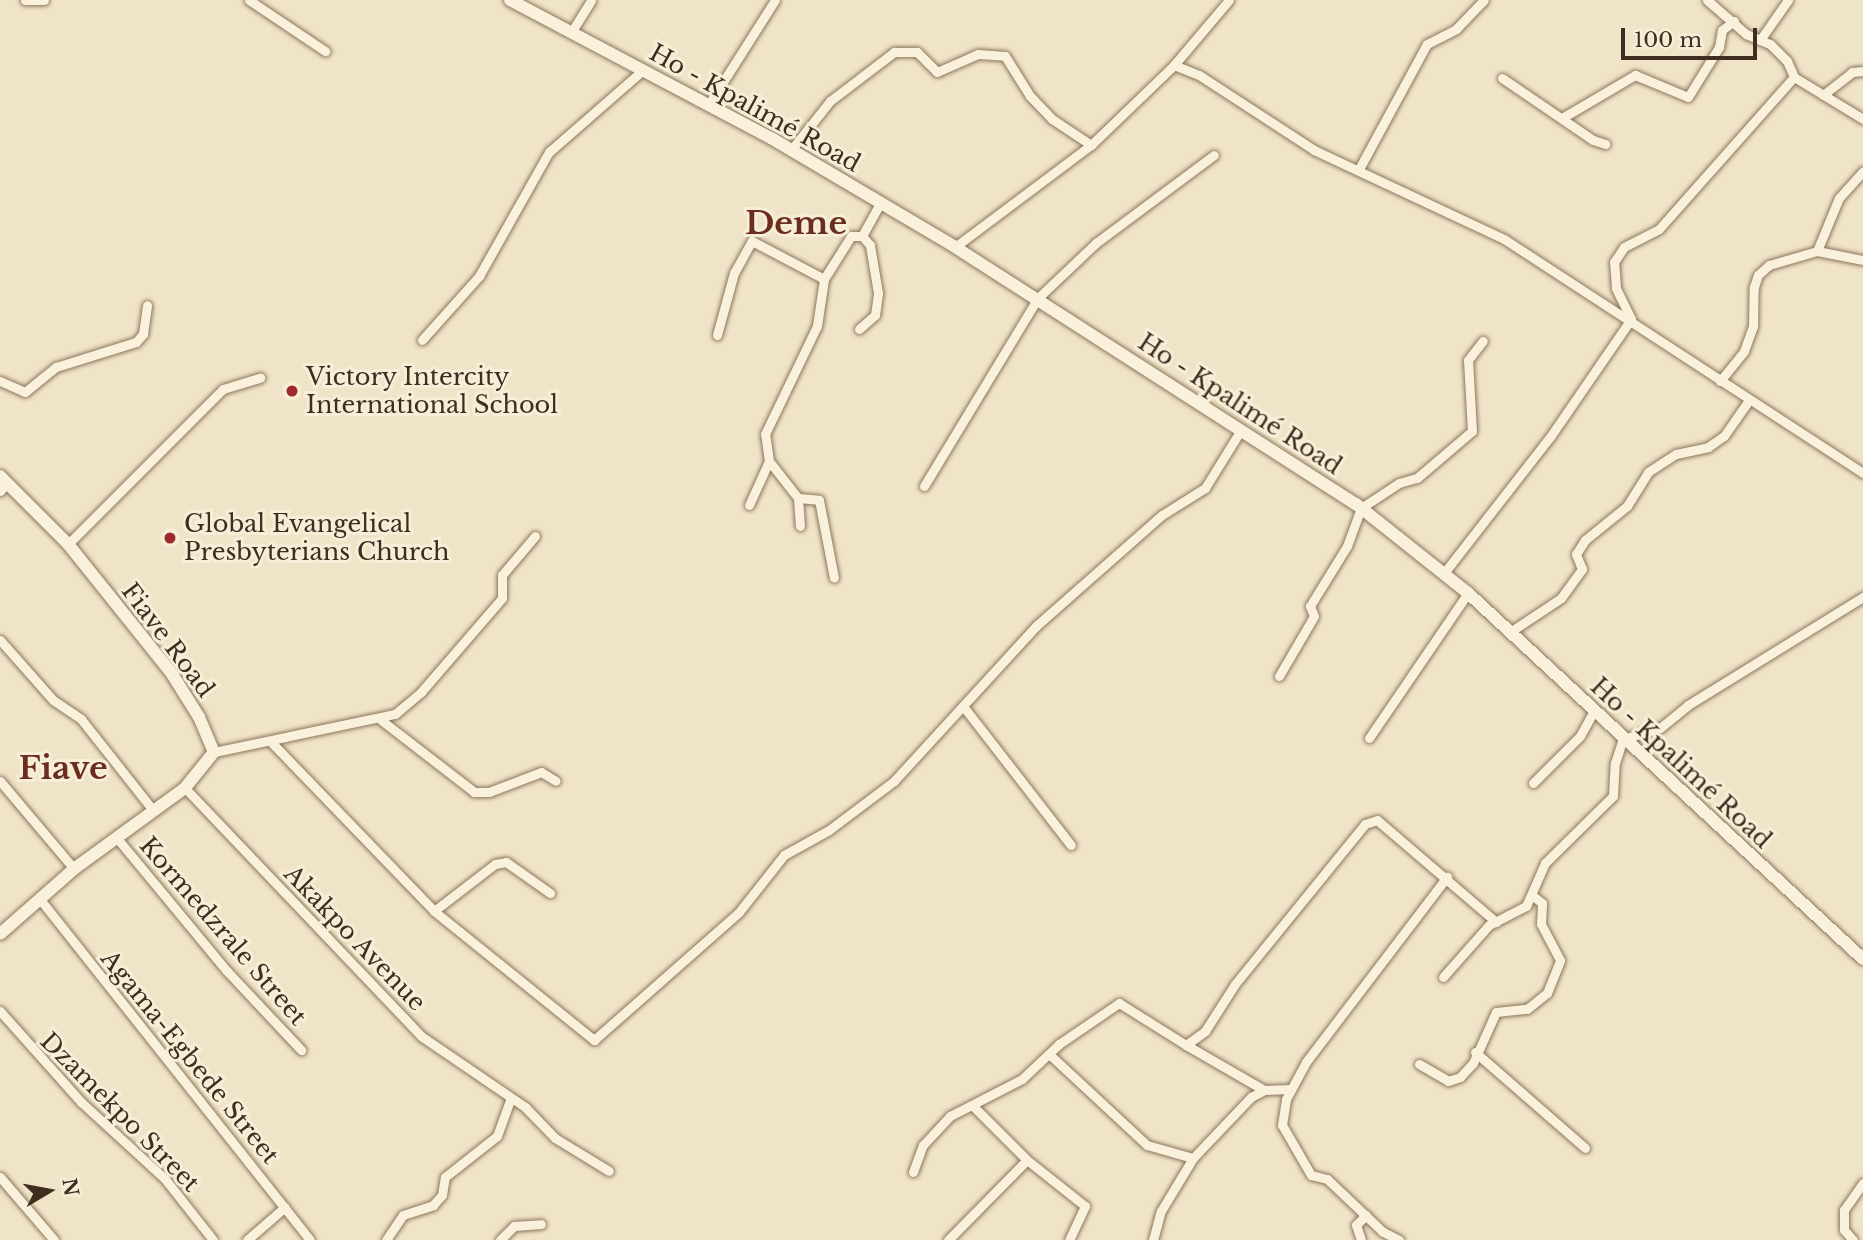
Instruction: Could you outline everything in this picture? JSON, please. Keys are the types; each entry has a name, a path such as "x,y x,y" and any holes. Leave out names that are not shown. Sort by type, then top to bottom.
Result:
{"main road":[{"name":"Ho - Kpalimé Road","path":"510,0 709,104 955,247 1361,508 1468,593 1863,959"},
{"name":"Fiave Road","path":"3,483 68,544 172,674 199,717 214,752"},
{"path":"2,927 116,837 186,788 214,752"}],"street":[{"path":"25,0 44,0"},
{"path":"249,0 326,51"},
{"path":"572,31 591,0"},
{"path":"709,104 775,0"},
{"path":"955,247 1091,145 1174,65 1229,0"},
{"path":"1359,169 1427,44 1456,29 1483,0"},
{"path":"1707,0 1787,61 1794,77 1863,119"},
{"path":"1760,40 1788,0"},
{"path":"1562,118 1635,75 1688,97 1719,47 1722,30 1734,21"},
{"path":"791,150 830,102 894,52 917,52 937,72 978,54 1005,57 1030,96 1052,119 1091,145"},
{"path":"1174,65 1199,75 1314,150 1409,195 1471,220 1631,320 1720,381 1863,472"},
{"path":"422,340 479,276 549,152 645,69"},
{"path":"1823,95 1852,72 1863,71"},
{"path":"1631,320 1616,288 1614,262 1623,247 1660,229 1794,77"},
{"path":"1502,78 1605,144"},
{"path":"924,486 1038,298 1096,243 1214,155"},
{"path":"1817,251 1839,198 1863,171"},
{"path":"862,236 880,203"},
{"path":"800,526 798,498 769,461 765,434 817,326 824,279 851,236 862,236 870,245 878,293 874,315 859,328"},
{"path":"717,335 734,274 752,241 824,279"},
{"path":"1720,381 1744,351 1753,326 1758,275 1789,257 1817,251 1863,260"},
{"path":"0,381 25,392 56,367 136,342 143,334 147,305"},
{"path":"1444,573 1550,437 1631,320"},
{"path":"1279,676 1314,616 1310,606 1347,546 1361,508 1399,483 1418,478 1472,431 1468,360 1483,341"},
{"path":"68,544 223,389 260,378"},
{"path":"1510,632 1561,598 1582,569 1576,555 1585,540 1627,506 1648,471 1676,454 1708,447 1724,436 1749,400"},
{"path":"272,743 434,911 594,1040 739,912 784,855 828,830 894,781 1036,626 1162,515 1205,488 1241,430"},
{"path":"749,505 769,461"},
{"path":"798,498 819,500 834,578"},
{"path":"214,752 272,743 381,720 395,714 421,692 502,598 502,575 535,537"},
{"path":"1369,738 1468,593"},
{"path":"1443,977 1496,922 1515,915 1533,896 1545,863 1613,796 1615,763 1623,739 1660,728 1688,705 1863,597"},
{"path":"0,640 53,700 81,719 152,810"},
{"path":"962,706 1071,845"},
{"path":"1533,783 1580,736 1594,711"},
{"path":"381,720 474,792 489,792 541,772 556,781"},
{"path":"0,781 74,869"},
{"name":"Akakpo Avenue","path":"186,788 421,1036 461,1060 510,1100 525,1107 555,1138 609,1171"},
{"path":"1186,1045 1205,1031 1235,984 1365,824 1377,820 1447,877 1496,922"},
{"name":"Kormedzrale Street","path":"116,837 226,970 301,1050"},
{"path":"434,911 495,864 506,862 550,893"},
{"path":"1399,1240 1366,1215 1327,1179 1311,1175 1282,1125 1292,1089 1306,1062 1447,877"},
{"path":"1419,1064 1448,1081 1460,1077 1496,1013 1527,1009 1556,979 1560,960 1545,936 1542,902 1533,896"},
{"name":"Agama-Egbede Street","path":"39,898 310,1240"},
{"path":"913,1172 923,1145 950,1116 974,1107 1022,1079 1049,1054 1119,1003 1264,1090"},
{"name":"Dzamekpo Street","path":"0,1011 72,1093 165,1180 213,1240"},
{"path":"1475,1052 1585,1147"},
{"path":"1049,1054 1147,1144 1193,1158"},
{"path":"1153,1240 1161,1212 1193,1158 1251,1097 1264,1090 1292,1089"},
{"path":"386,1240 403,1215 433,1205 442,1195 444,1177 497,1136 510,1100"},
{"path":"974,1107 1027,1160 1085,1206 1069,1240"},
{"path":"948,1240 1027,1160"},
{"path":"0,1177 54,1240"},
{"path":"1853,1240 1844,1230 1844,1210 1863,1183"},
{"path":"247,1240 285,1207"},
{"path":"1361,1240 1356,1225 1366,1215"},
{"path":"500,1240 514,1226 541,1224"}],"place":[{"name":"Victory Intercity International School","path":"292,391"},
{"name":"Global Evangelical Presbyterians Church","path":"170,538"}],"district":[{"name":"Deme","path":"796,223"},
{"name":"Fiave","path":"63,768"}]}
